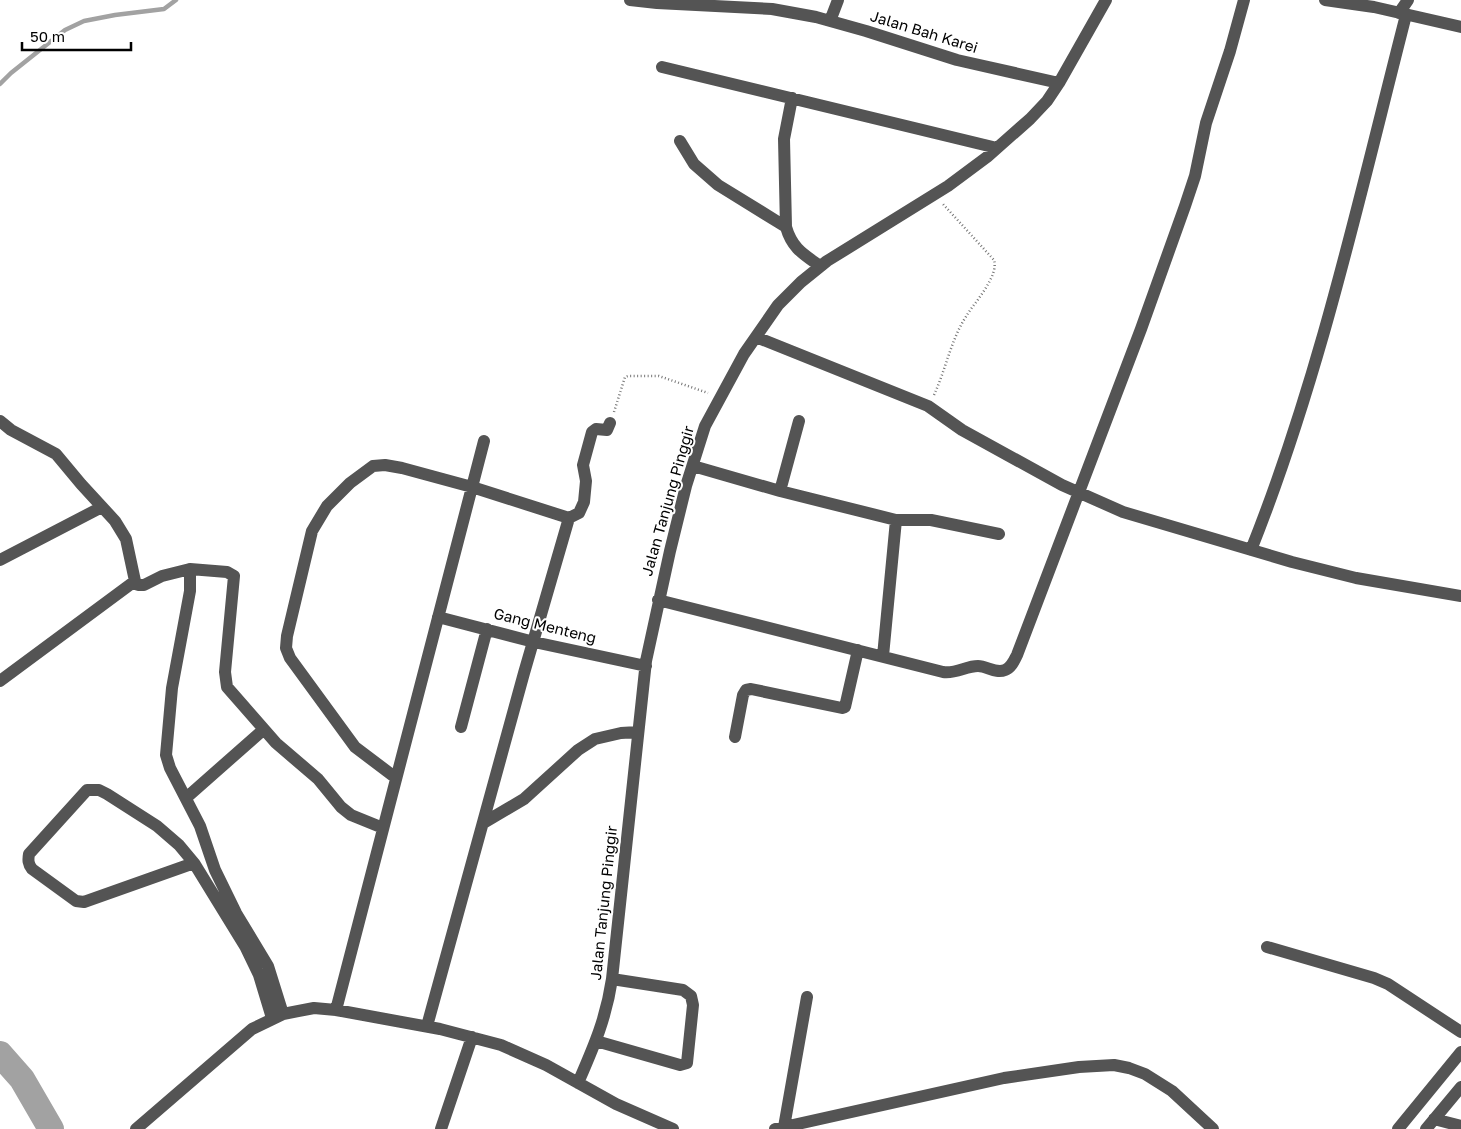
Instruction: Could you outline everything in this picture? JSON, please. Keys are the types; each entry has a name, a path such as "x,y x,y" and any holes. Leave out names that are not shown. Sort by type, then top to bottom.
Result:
{"street":[{"name":"Jalan Bah Karei","path":"630,0 686,2 772,9 830,21 957,60 1059,83"},
{"path":"830,21 838,0"},
{"name":"Jalan Tanjung Pinggir","path":"578,1083 608,1007 646,666 658,600 681,505 705,426 744,354 778,305 820,266 948,186 997,148 1030,119 1047,101 1059,83 1106,0"},
{"path":"658,600 951,673 980,666 993,670 1004,670 1012,665 1138,338 1185,206 1206,123 1233,42 1244,0"},
{"path":"1325,0 1374,7 1461,27"},
{"path":"1251,550 1275,489 1322,342 1408,0"},
{"path":"662,67 997,148"},
{"path":"792,98 784,140 786,227 789,238 795,248 820,266"},
{"path":"680,141 694,164 718,185 786,227"},
{"path":"756,337 928,406 962,430 1078,493 1123,512 1251,550 1356,578 1461,596"},
{"path":"0,421 11,430 56,454 116,521 126,539 135,582 138,585 144,585 162,576 190,569 227,572 234,576 225,680 227,687 263,730 318,779 342,808 351,815 383,828"},
{"path":"780,491 799,421"},
{"path":"396,778 356,747 299,672 286,648 287,636 312,531 328,506 350,483 373,466 385,465 472,487 569,518 579,513 584,502 586,489 583,465 592,432 596,429 607,430 610,423"},
{"path":"336,1010 484,441"},
{"path":"693,466 780,491 896,520 931,520 999,534"},
{"path":"0,560 102,507"},
{"path":"428,1026 460,903 485,822 496,775 569,518"},
{"path":"883,656 896,520"},
{"path":"190,569 190,591 172,688 166,755 170,768 200,826 215,870 236,913 268,966 277,1016"},
{"path":"0,681 135,582"},
{"name":"Gang Menteng","path":"438,617 534,642 646,666"},
{"path":"461,727 487,629"},
{"path":"735,737 743,695 746,690 751,689 842,708 845,706 858,650"},
{"path":"186,798 263,730"},
{"path":"485,822 524,799 578,750 595,739 621,733 638,732"},
{"path":"194,863 89,902 84,902 76,901 32,869 29,866 28,859 30,854 87,790 92,789 107,794 156,826 179,845 194,863 217,898 248,953 277,1016"},
{"path":"1267,947 1374,978 1388,984 1461,1032"},
{"path":"596,1041 680,1065 687,1063 693,1005 691,996 683,990 612,979"},
{"path":"807,996 779,1128 1004,1078 1079,1066 1114,1065 1145,1074 1172,1091 1213,1129"},
{"path":"136,1129 252,1029 277,1016 314,1008 428,1026 501,1045 528,1057 616,1104 672,1129"},
{"path":"441,1129 472,1037"},
{"path":"1398,1129 1461,1052"},
{"path":"1430,1124 1461,1087"},
{"path":"1430,1124 1461,1126"}],"path":[{"path":"928,406 940,382 954,340 989,282 996,266 994,260 935,194"},
{"path":"610,423 625,378 628,376 659,376 721,398"}],"waterway":[{"path":"0,84 65,30 84,21 164,9 176,0"},
{"path":"0,1054 22,1079 51,1129"}]}
